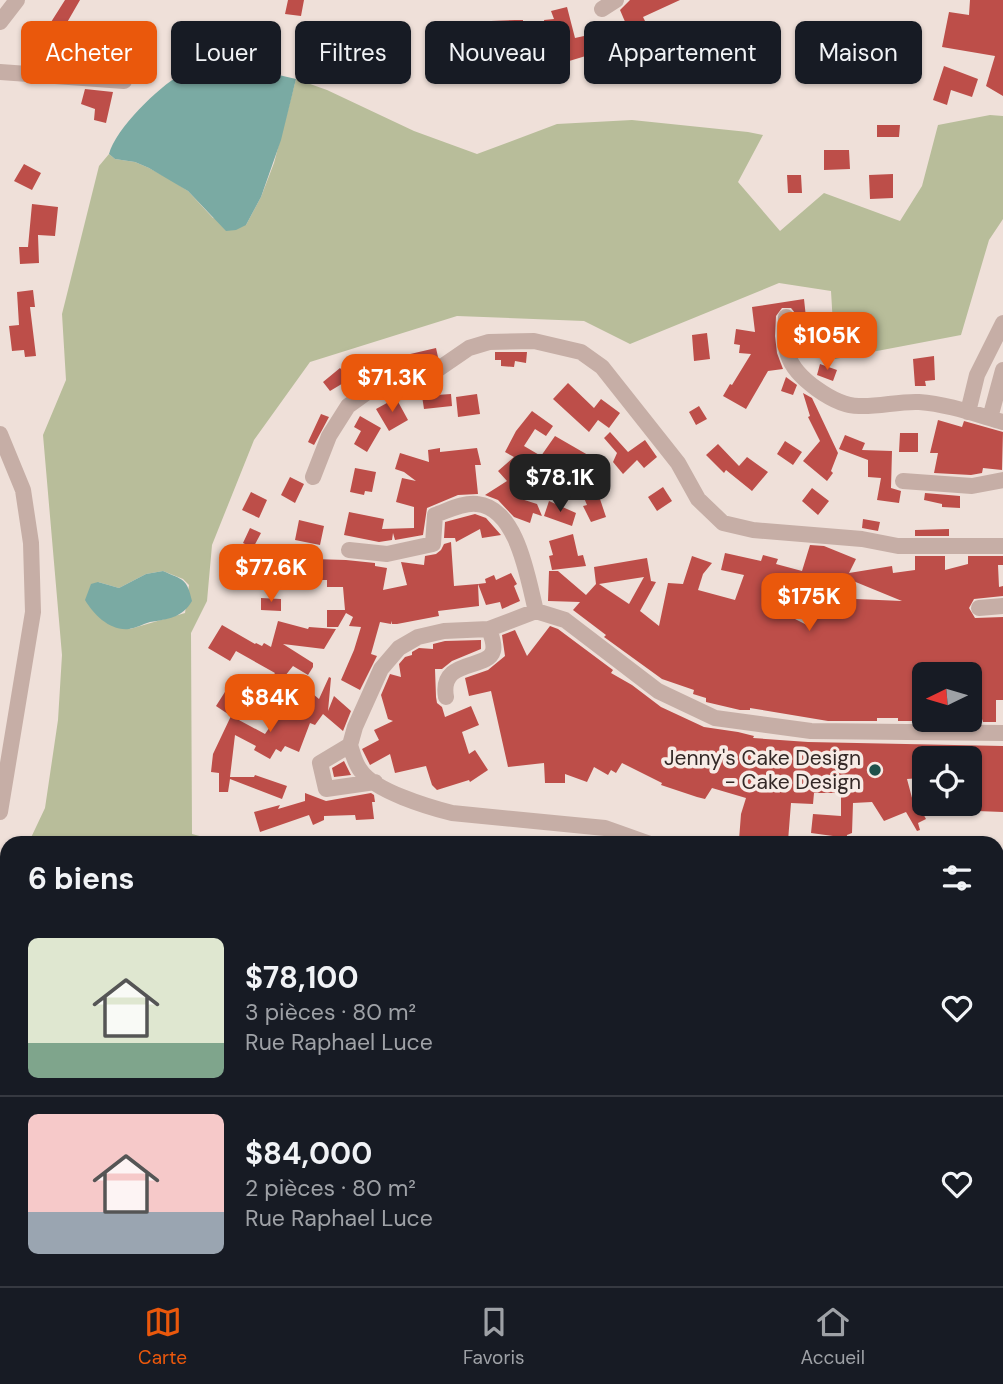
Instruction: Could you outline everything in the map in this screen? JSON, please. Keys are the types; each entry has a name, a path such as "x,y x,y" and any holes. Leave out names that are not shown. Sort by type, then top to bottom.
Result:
{"street":[{"path":"0,22 10,4"},
{"path":"0,72 21,74"},
{"path":"786,317 787,352 796,370 823,394 854,406 876,407 916,402 996,420 1003,370"},
{"path":"968,412 977,375 1003,323"},
{"path":"313,477 329,436 348,406 366,393 389,383 419,378 433,372 469,348 489,342 534,341 581,352 602,367 678,463 698,499 723,523 753,530 862,539 898,546 1003,546"},
{"path":"0,433 23,490 31,543 33,612 0,812"},
{"path":"903,481 972,486 1003,480"},
{"path":"349,550 387,554 433,544 435,515 470,504 483,505 506,522 514,535 525,565 536,611"},
{"path":"979,608 1003,606"},
{"path":"628,836 605,828 452,813 418,803 375,782 362,773 355,761 351,745 355,727 381,669 399,648 418,637 489,629 536,611 565,620 658,691 715,718 811,731 1003,733"},
{"path":"446,697 445,684 455,671 462,666 486,659 493,653 489,629"},
{"path":"351,745 320,763 326,789 375,782"}],"green space":[{"path":"295,83 310,84 327,90 414,131 477,154 557,124 632,120 763,135 738,182 780,231 824,193 900,221 922,186 938,125 990,115 1003,116 1003,219 989,240 961,335 835,359 831,291 779,283 630,344 584,321 457,316 310,362 254,440 212,545 207,601 191,633 192,834 200,836 32,836 45,808 58,720 62,655 43,435 66,380 62,314 99,166 109,154 115,159 135,162 188,191 213,218 246,225 261,197 274,163","holes":["163,571 183,579 189,585 185,613 130,629 98,582 119,588 146,574"]}],"water":[{"path":"281,76 295,79 281,140 261,197 246,225 226,231 188,191 149,168 135,162 115,159 109,154 120,132 171,81 171,84 281,84"},
{"path":"163,571 183,581 192,601 184,611 174,617 122,629 103,621 85,600 91,584 98,582 119,588 146,574"}],"building":[{"path":"65,0 80,0 68,21 52,21"},
{"path":"288,0 304,0 301,16 285,14"},
{"path":"630,0 680,0 643,17 645,21 625,21 620,10"},
{"path":"970,0 1003,0 1003,96 986,86 995,56 942,47 949,12 969,15"},
{"path":"567,7 575,38 584,36 584,57 570,61 570,21 544,21 554,19 551,11"},
{"path":"944,66 978,79 972,97 951,90 947,105 933,100"},
{"path":"85,89 113,92 106,123 94,120 95,109 81,104"},
{"path":"877,125 900,125 899,137 877,137"},
{"path":"824,150 849,150 850,169 824,170"},
{"path":"24,164 41,173 32,190 14,181"},
{"path":"893,174 893,198 870,199 869,175"},
{"path":"787,175 801,175 802,193 788,193"},
{"path":"32,204 58,207 55,236 38,235 39,263 20,264 19,247 28,247"},
{"path":"33,290 35,307 30,307 36,356 25,357 24,350 12,351 9,326 19,325 17,292"},
{"path":"804,299 808,336 806,354 799,354 797,348 795,313 791,308 782,308 776,316 775,336 783,369 768,371 746,409 723,396 751,354 739,353 740,345 734,344 736,329 755,332 752,307"},
{"path":"707,333 710,359 694,361 692,335"},
{"path":"436,348 438,357 429,363 409,369 406,355"},
{"path":"495,352 527,352 526,363 515,361 514,367 501,366 501,360 495,360"},
{"path":"377,356 383,374 365,382 358,363"},
{"path":"934,356 935,380 925,381 926,386 915,386 913,359"},
{"path":"820,364 837,370 833,381 817,375"},
{"path":"340,368 350,379 330,391 323,382"},
{"path":"786,377 797,385 793,395 781,391"},
{"path":"568,383 594,408 601,399 620,413 609,428 598,420 589,432 553,399"},
{"path":"803,393 812,398 838,453 831,471 833,473 827,481 803,461 820,441 808,417 810,416"},
{"path":"451,394 452,406 424,409 422,396"},
{"path":"477,394 480,414 458,417 456,397"},
{"path":"396,398 408,420 389,431 376,409"},
{"path":"699,406 707,419 696,425 689,412"},
{"path":"532,411 553,426 546,436 535,429 524,446 541,456 555,436 607,466 600,478 572,460 565,470 551,478 544,473 542,477 515,458 529,489 515,497 537,504 542,516 533,513 530,523 514,517 498,500 485,495 507,481 498,471 514,457 505,452 516,431"},
{"path":"321,414 329,417 314,445 308,442"},
{"path":"360,416 381,428 367,452 354,444 361,431 354,427"},
{"path":"938,420 962,427 964,421 1003,432 1002,470 983,468 982,473 971,475 934,473 938,453 930,453"},
{"path":"610,432 628,452 645,440 657,457 644,468 637,460 623,474 613,462 617,453 604,438"},
{"path":"900,433 918,433 918,452 899,452"},
{"path":"845,435 865,443 862,450 892,451 891,488 901,491 899,503 877,500 881,478 868,477 868,460 839,449"},
{"path":"785,441 802,452 793,465 777,454"},
{"path":"718,444 739,466 747,457 768,472 752,491 726,470 724,473 706,455"},
{"path":"440,448 440,452 477,448 481,465 475,465 478,494 458,495 427,508 423,535 395,540 393,533 392,540 379,542 344,535 349,512 384,519 382,529 414,528 414,507 396,502 402,478 416,481 395,469 400,453 429,462 428,450"},
{"path":"355,468 376,472 372,492 365,491 364,495 350,492"},
{"path":"290,477 304,484 295,503 281,495"},
{"path":"663,487 672,501 657,511 648,497"},
{"path":"812,488 829,501 818,515 802,501"},
{"path":"251,492 267,500 259,518 242,510"},
{"path":"598,493 606,517 591,522 583,506 587,505 584,498"},
{"path":"925,493 960,496 960,508 942,507 942,504 924,500"},
{"path":"549,501 576,513 572,526 544,516"},
{"path":"475,514 486,518 501,535 482,538 480,529 456,542 455,538 444,538 445,522"},
{"path":"863,519 880,522 878,531 862,528"},
{"path":"299,520 324,526 320,545 295,540"},
{"path":"250,528 261,533 253,548 243,543"},
{"path":"949,529 949,536 915,536 915,530"},
{"path":"573,534 578,556 583,555 586,566 552,570 549,556 553,555 549,541"},
{"path":"451,542 454,586 478,584 479,606 438,611 439,616 397,624 392,624 392,621 391,624 380,622 371,654 377,656 360,690 341,680 361,627 349,626 353,617 346,613 338,627 327,627 327,610 345,610 343,587 327,587 327,580 313,580 313,559 375,563 375,566 387,568 383,590 407,585 401,562 424,565 425,556 436,554 444,544"},
{"path":"810,545 824,546 856,559 849,573 892,566 893,573 915,570 915,556 945,556 945,570 968,564 968,556 1003,556 1003,565 998,565 999,587 1003,586 1003,596 974,599 969,608 975,618 1003,617 1003,700 996,700 996,722 983,722 982,719 982,662 912,662 912,721 877,718 877,721 828,721 750,708 740,710 706,702 706,698 693,694 694,690 662,679 604,637 606,635 573,610 580,602 548,601 549,571 558,571 586,595 596,584 594,567 647,558 651,581 656,582 640,611 659,626 668,583 683,584 692,556 712,563 703,574 698,590 735,600 744,575 721,570 725,553 761,561 763,555 778,559 776,564 802,571","holes":["841,576 902,601 832,598","644,577 629,604 599,584","792,595 815,602 809,626 785,614"]},
{"path":"511,573 517,584 514,586 520,601 502,609 500,602 486,605 478,584 486,583 485,579 494,575 496,580"},
{"path":"261,598 281,599 281,611 261,610"},
{"path":"278,621 308,629 336,629 324,649 283,644 313,663 313,667 308,675 293,666 272,692 265,686 275,673 236,651 230,661 208,648 222,625 255,644 262,646 264,643 271,647"},
{"path":"550,626 558,629 613,670 611,673 661,707 704,727 738,732 754,736 753,738 808,742 1003,746 1003,812 982,811 982,746 912,746 912,779 907,779 912,798 912,816 924,816 926,819 918,823 920,830 917,831 906,812 884,821 872,802 853,803 852,833 847,836 811,833 813,814 841,816 841,793 814,793 813,804 791,803 788,836 739,836 741,814 746,798 712,788 705,799 697,797 661,785 662,783 622,763 616,773 611,770 608,775 594,767 587,782 565,774 565,783 545,783 544,763 508,767 491,691 469,696 465,678 488,670 505,656 502,635 515,630 527,656"},
{"path":"481,640 481,649 452,661 442,669 435,669 436,697 445,717 471,706 479,725 462,732 469,754 475,750 488,770 470,782 469,780 437,790 432,785 426,766 395,773 390,754 370,765 362,749 379,740 374,730 393,721 388,719 381,695 390,674 401,677 399,664 405,657 412,655 412,652 419,648 433,649 433,644 445,641"},
{"path":"329,677 328,711 334,696 351,711 343,731 323,714 315,725 310,723 299,752 285,746 281,752 276,749 270,759 254,750 256,746 235,735 230,777 255,775 287,786 282,799 230,779 228,792 219,792 219,773 211,772 213,754 231,716 216,706 230,684 251,697 237,719 265,734 285,705 297,714 313,694 319,699"},
{"path":"344,761 351,775 334,777 332,768"},
{"path":"305,793 326,801 371,793 375,802 372,802 374,819 356,820 355,815 324,816 324,820 313,825 309,815 260,832 254,812 280,805 278,809 305,801"}],"place":[{"name":"Jenny's Cake Design - Cake Design","path":"875,770"}]}
